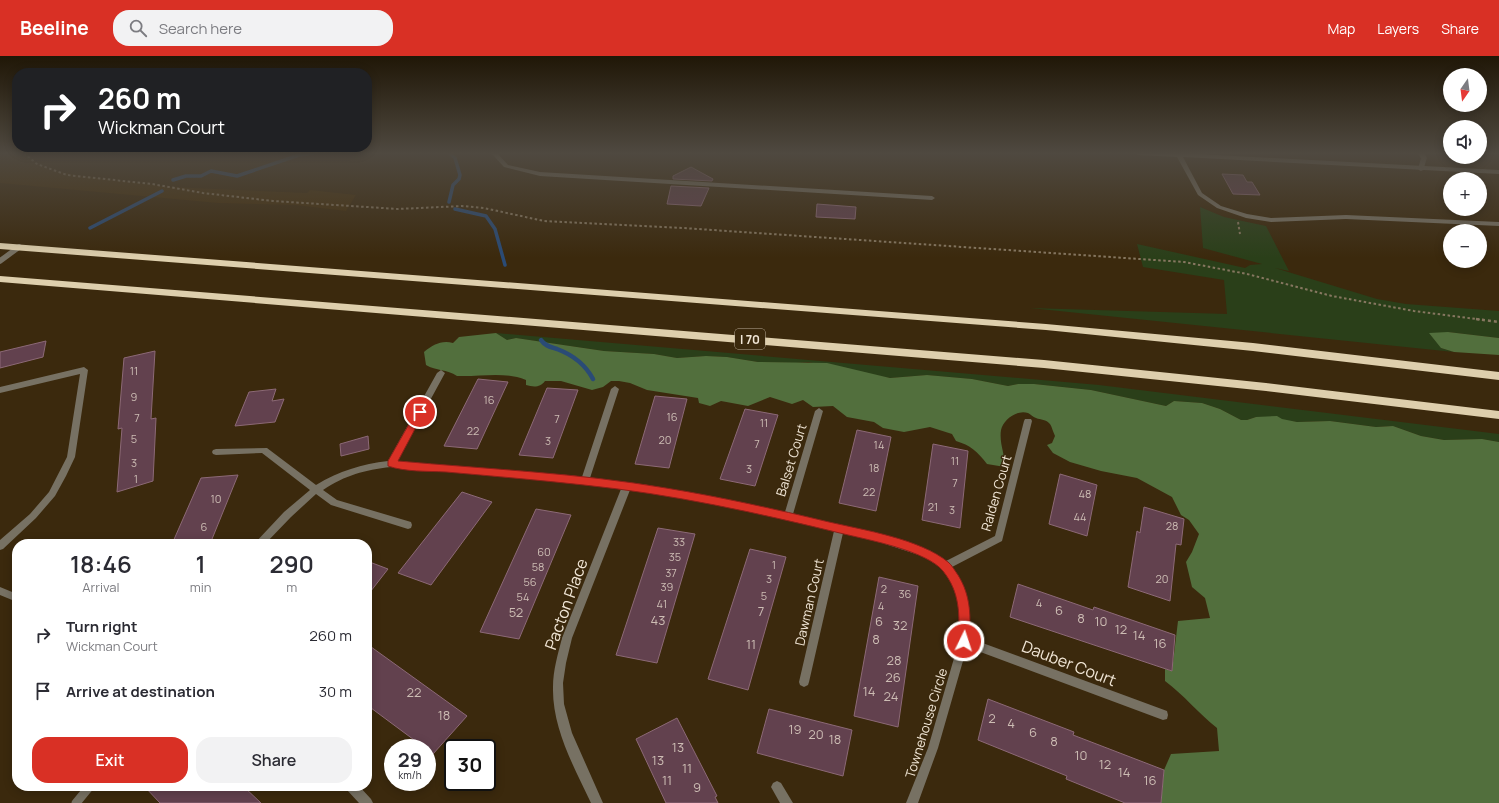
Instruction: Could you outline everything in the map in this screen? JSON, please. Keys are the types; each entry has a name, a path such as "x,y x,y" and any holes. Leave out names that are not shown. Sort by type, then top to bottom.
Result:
{"highway":[{"path":"0,246 992,322 1185,340 1499,376"},
{"name":"I 70","path":"0,279 1044,364 1266,387 1499,415"}],"street":[{"path":"766,188 932,198"},
{"path":"1197,188 1200,194 1220,207 1246,216 1271,220 1353,218 1499,224"},
{"path":"0,390 84,370 71,457 62,476 52,494 0,546"},
{"path":"391,464 441,373"},
{"path":"585,481 615,389"},
{"name":"Balset Court","path":"788,516 819,411"},
{"name":"Ralden Court","path":"946,566 999,538 1028,421"},
{"path":"216,452 264,450 334,503 408,525"},
{"name":"Townehouse Circle","path":"264,539 278,523 316,489 334,477 355,468 371,464 391,464 585,481 666,492 788,516 906,545 928,554 946,566 957,583 963,599 966,614 964,641 933,748 912,803"},
{"name":"Pacton Place","path":"597,803 567,732 561,714 558,690 561,663 567,638 627,486"},
{"name":"Dawman Court","path":"804,682 839,528"},
{"path":"0,591 12,596"},
{"name":"Dauber Court","path":"964,641 1162,715"},
{"path":"777,787 787,803"},
{"path":"356,791 367,803"}],"lane":[{"path":"0,261 19,247"},
{"path":"76,803 86,791"}],"path":[{"path":"174,188 203,193 273,201 398,210 462,206 484,208 544,221 682,228 1184,262 1247,274 1332,296 1414,311 1499,322"},
{"path":"1237,220 1240,234"}],"shaded area":[{"path":"53,188 190,188 307,193 310,190 356,195 346,211 295,205 218,203"}],"green space":[{"path":"1200,207 1224,217 1266,226 1289,271 1275,268 1377,299 1406,304 1499,311 1499,338 1448,332 1441,348 1454,352 1030,308 1227,314 1224,280 1143,267 1137,244 1245,268 1250,265 1262,264 1203,248"},
{"path":"1448,332 1499,338 1499,355 1454,352 1441,348 1429,333"},
{"path":"496,333 1099,385 1499,434 1499,442 1482,439 1444,440 1421,436 1393,426 1376,427 1330,421 1297,422 1256,417 1241,420 1220,409 1202,403 1174,401 1166,406 1091,390 1034,384 1018,384 1008,386 972,379 927,375 890,378 808,362 758,362 727,357 706,356 677,358 654,354 604,351 516,338 507,340"},
{"path":"496,333 507,340 516,338 604,351 654,354 677,358 706,356 727,357 758,362 827,363 890,378 927,375 972,379 1008,386 1018,384 1034,384 1091,390 1166,406 1174,401 1202,403 1220,409 1241,420 1256,417 1277,416 1282,419 1297,422 1330,421 1376,427 1393,426 1421,436 1444,440 1482,439 1499,442 1499,803 1161,803 1164,770 1171,754 1219,751 1217,728 1165,681 1165,669 1172,671 1178,621 1210,618 1205,598 1192,587 1186,562 1192,552 1199,534 1189,520 1181,515 1172,497 1137,478 1101,471 1070,462 1053,453 1047,445 1052,443 1055,436 1050,424 1045,420 1036,418 1024,412 1011,416 1002,426 1001,444 1005,467 987,464 973,450 956,441 952,434 930,427 904,432 883,428 874,422 847,417 833,406 813,407 803,400 792,404 770,397 748,406 721,401 710,406 699,403 698,398 647,390 630,383 619,381 611,381 603,387 592,390 561,381 545,381 539,386 534,386 526,385 526,380 517,377 500,375 457,376 426,365 424,352 434,345 445,342 453,343 459,337"}],"building":[{"path":"671,188 709,188 701,206 667,204"},
{"path":"1230,188 1256,188 1260,195 1233,194"},
{"path":"817,204 856,207 855,219 816,217"},
{"path":"46,341 43,357 0,368 0,352"},
{"path":"155,351 151,419 156,418 153,481 117,492 122,428 118,429 124,358"},
{"path":"478,379 508,382 477,449 444,446"},
{"path":"547,388 578,390 553,458 519,455"},
{"path":"276,389 272,401 284,399 275,422 235,426 249,392"},
{"path":"655,396 687,399 669,468 635,464"},
{"path":"745,409 778,415 755,486 720,479"},
{"path":"857,430 891,437 876,511 839,503"},
{"path":"368,436 369,449 341,456 340,444"},
{"path":"933,444 968,451 960,528 922,520"},
{"path":"1060,474 1097,485 1087,536 1049,524"},
{"path":"238,475 212,539 174,539 201,478"},
{"path":"462,492 492,502 431,585 398,573"},
{"path":"1144,507 1184,519 1181,545 1176,544 1170,601 1128,587 1137,531 1140,533"},
{"path":"536,509 571,515 519,639 480,632"},
{"path":"658,528 695,534 657,663 616,655"},
{"path":"750,549 786,557 748,690 708,679"},
{"path":"372,563 388,569 372,590"},
{"path":"879,577 918,586 898,727 854,716"},
{"path":"1018,584 1093,610 1094,607 1175,635 1172,671 1010,617"},
{"path":"372,648 467,716 446,739 444,739 444,742 436,751 436,739 413,739 372,709"},
{"path":"988,699 1074,732 1073,735 1164,770 1161,803 1125,803 1066,779 1067,776 978,740"},
{"path":"769,709 852,730 843,776 757,753"},
{"path":"677,718 717,796 715,797 718,803 666,803 636,739"},
{"path":"149,791 248,791 261,803 160,803"}],"waterway":[{"path":"449,202 452,188"},
{"path":"90,228 162,191"},
{"path":"455,209 486,216 495,229 505,265"},
{"path":"541,340 546,345 563,351 573,357 586,369 593,379"}],"route":[{"path":"420,412 391,464 585,481 666,492 788,516 906,545 928,554 946,566 957,583 963,599 966,614 964,641"}]}
